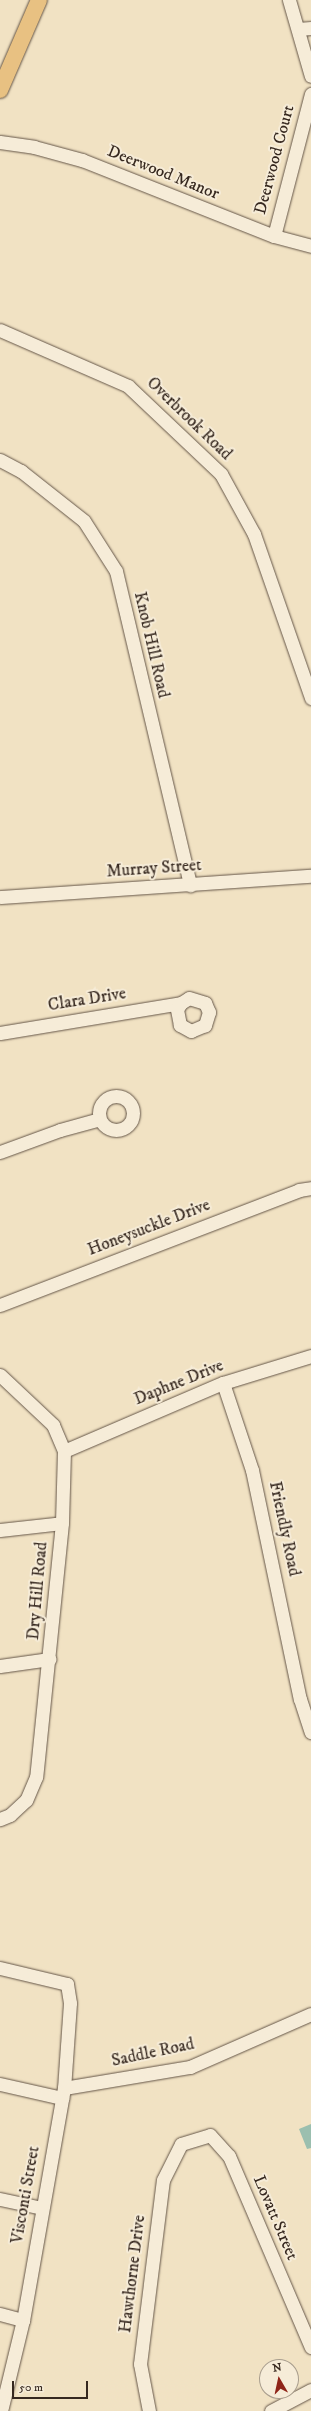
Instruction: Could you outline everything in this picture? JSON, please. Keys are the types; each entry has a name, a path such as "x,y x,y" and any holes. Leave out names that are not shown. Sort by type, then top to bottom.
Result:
{"main road":[{"path":"0,90 39,0"}],"street":[{"path":"289,0 311,76"},
{"path":"298,29 311,28"},
{"name":"Deerwood Court","path":"274,236 311,94"},
{"name":"Deerwood Manor","path":"0,142 34,147 82,160 274,236 311,246"},
{"name":"Overbrook Road","path":"0,330 128,386 221,474 254,534 311,698"},
{"name":"Knob Hill Road","path":"0,460 20,471 84,520 116,571 190,885"},
{"name":"Murray Street","path":"0,897 311,876"},
{"name":"Clara Drive","path":"0,1033 181,1003"},
{"path":"0,1152 60,1130 100,1119"},
{"name":"Honeysuckle Drive","path":"0,1305 299,1190 311,1188"},
{"name":"Daphne Drive","path":"64,1451 223,1383 311,1356"},
{"name":"Dry Hill Road","path":"0,1375 53,1424 64,1451 62,1522 50,1659 36,1777 26,1800 10,1815 0,1819"},
{"name":"Friendly Road","path":"223,1383 252,1470 300,1699 311,1732"},
{"path":"0,1530 62,1522"},
{"path":"0,1666 50,1659"},
{"name":"Visconti Street","path":"0,1968 67,1984 70,2003 63,2093 23,2320 1,2411"},
{"name":"Saddle Road","path":"63,2093 190,2067 311,2014"},
{"path":"0,2084 63,2093"},
{"name":"Lovatt Street","path":"181,2144 210,2136 229,2156 311,2347"},
{"name":"Hawthorne Drive","path":"148,2411 141,2356 163,2180 181,2144"},
{"path":"0,2199 42,2208"},
{"path":"0,2314 23,2320"},
{"path":"271,2411 311,2390"}],"shaded area":[{"path":"311,2124 311,2148 307,2149 299,2129"}]}
